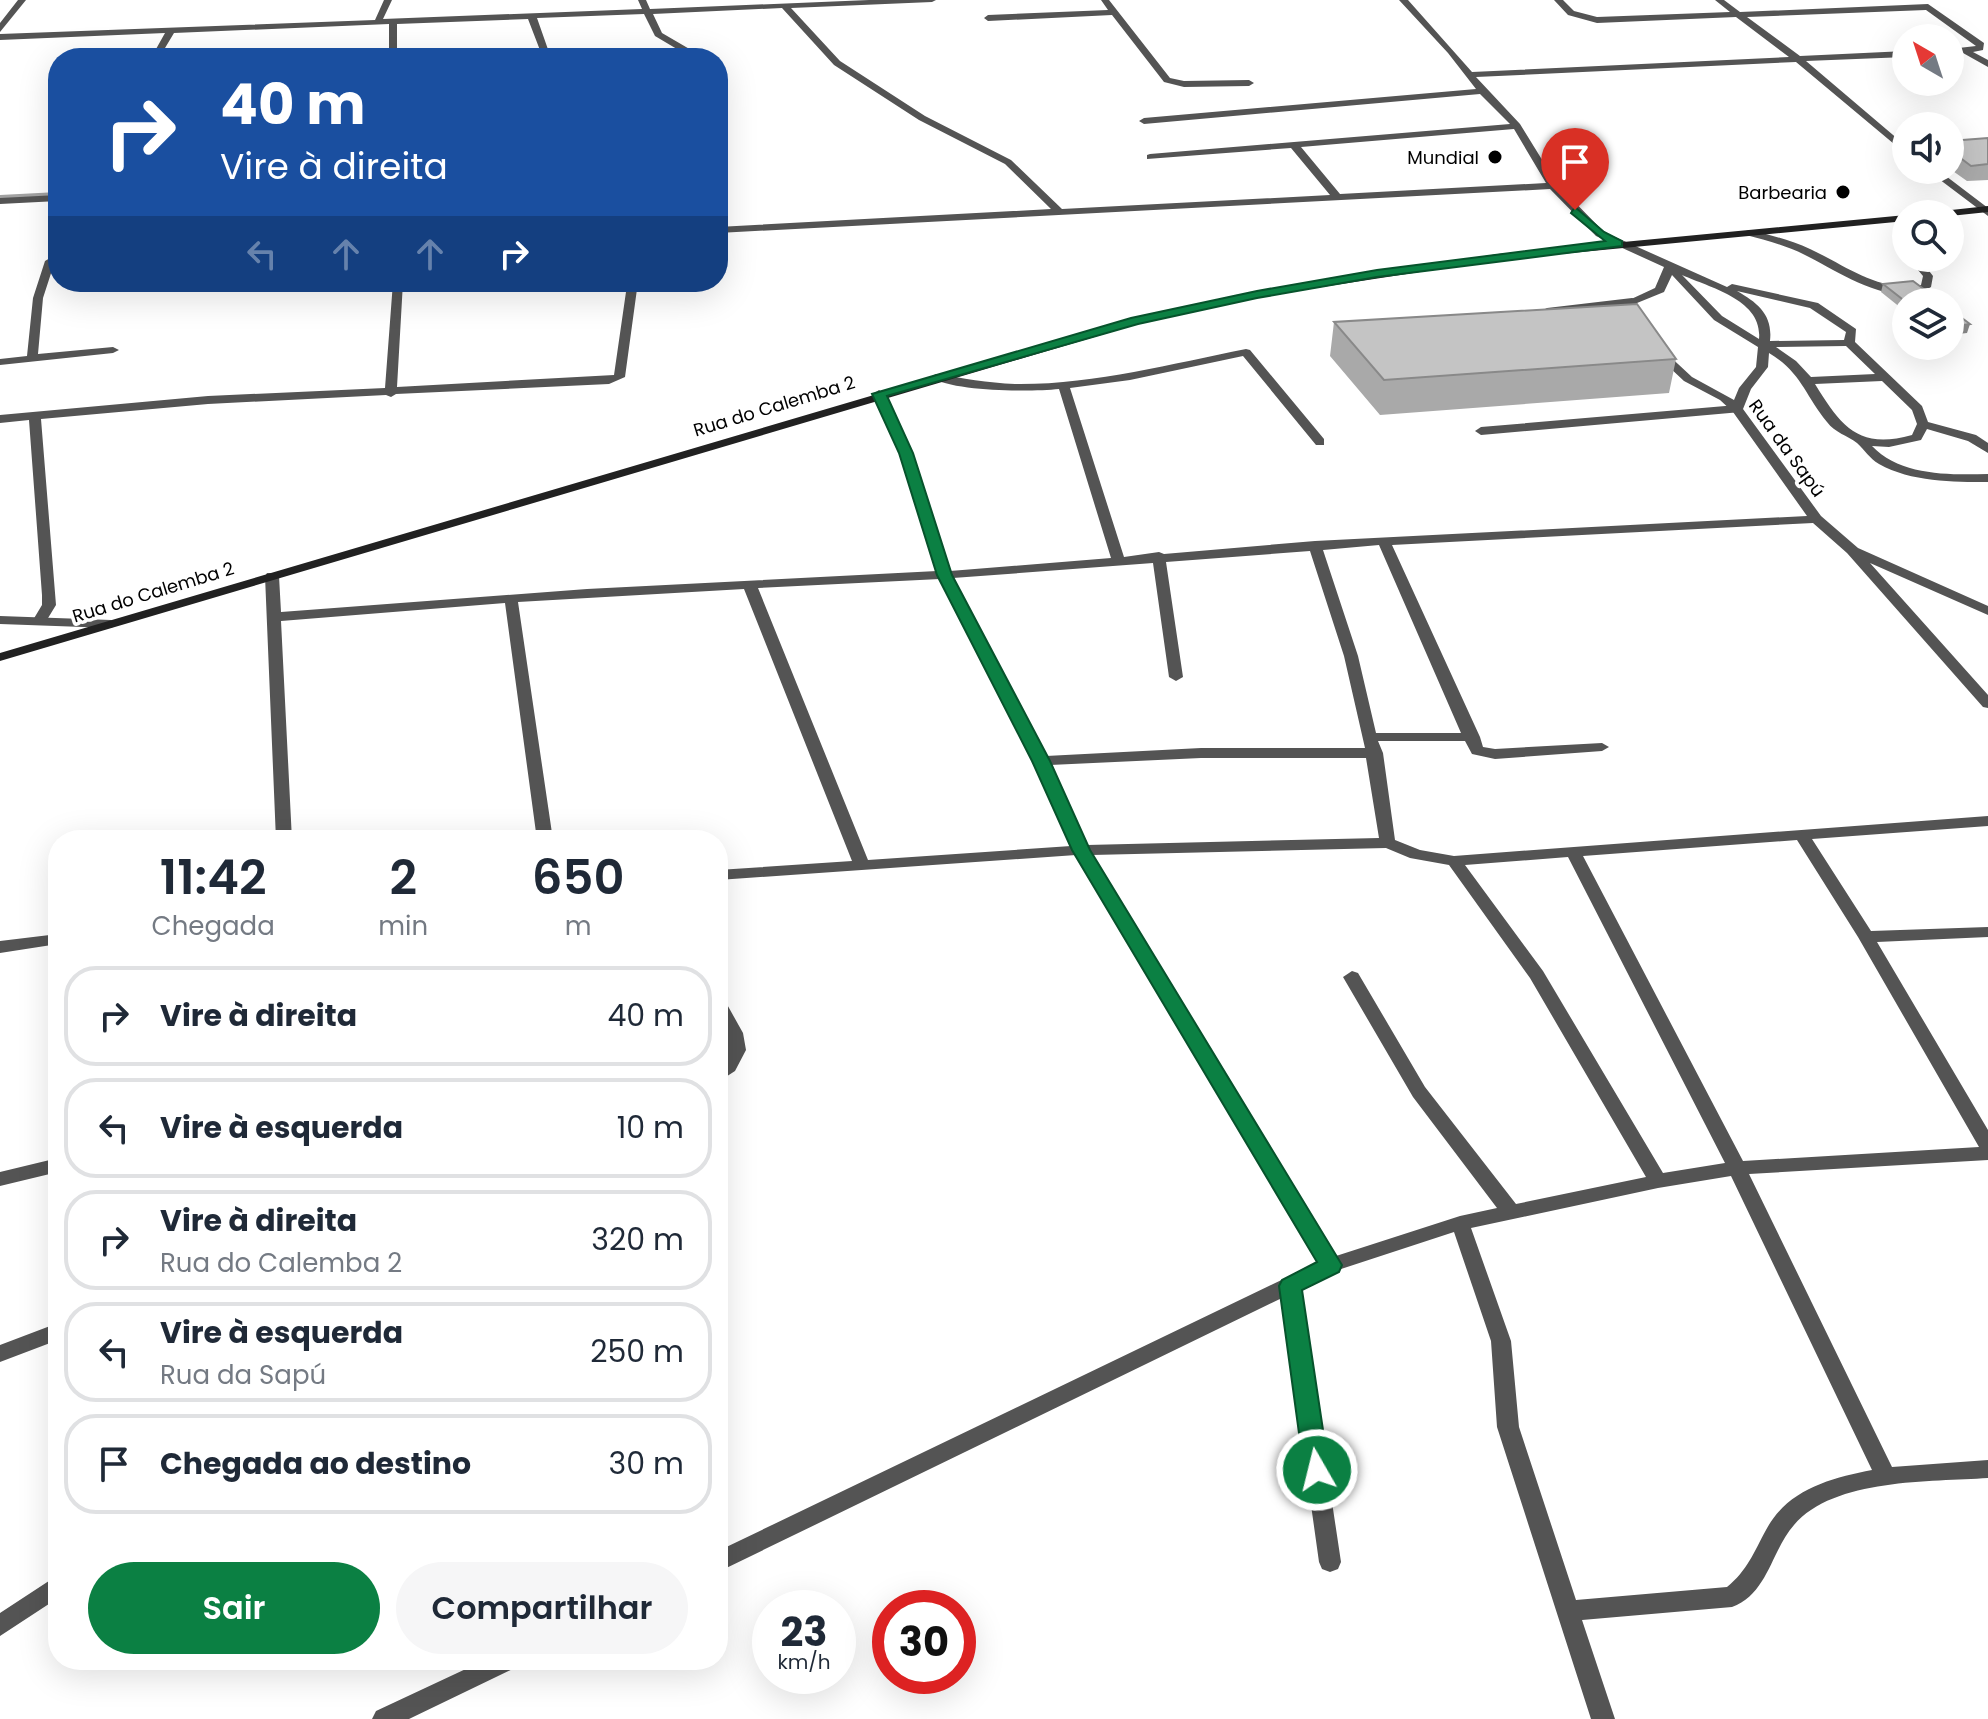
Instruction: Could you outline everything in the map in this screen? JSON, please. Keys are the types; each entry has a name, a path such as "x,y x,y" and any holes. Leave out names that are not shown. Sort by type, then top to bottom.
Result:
{"main road":[{"path":"1964,212 1986,211"},
{"name":"Rua do Calemba 2","path":"0,657 936,377 1135,321 1257,294 1392,271 1618,243 1892,219"}],"street":[{"path":"0,29 22,0"},
{"path":"377,24 388,0"},
{"path":"642,0 658,34 682,48"},
{"path":"0,37 377,24 646,12 749,4 784,6 932,0"},
{"path":"1105,0 1167,80 1184,84 1249,83"},
{"path":"1403,0 1482,91 1517,126 1553,186 1600,234 1736,295 1759,311 1766,328 1762,367 1745,388 1737,409 1481,431"},
{"path":"1558,0 1571,13 1597,20 1928,7 1981,45 1980,48 1966,51"},
{"path":"1719,0 1799,60 1892,139"},
{"path":"784,6 837,63 922,118 1008,162 1061,213"},
{"path":"988,18 1115,12"},
{"path":"532,17 543,48"},
{"path":"393,23 393,48"},
{"path":"161,48 170,32"},
{"path":"1966,51 1988,64"},
{"path":"1471,75 1892,55"},
{"path":"1144,121 1482,91"},
{"path":"1150,157 1517,126"},
{"path":"1294,145 1338,198"},
{"path":"1950,184 1986,211"},
{"path":"728,230 1553,186"},
{"path":"0,201 48,199"},
{"path":"1750,233 1807,252 1885,290 1909,291 1926,287 1928,276 1925,272"},
{"path":"1670,266 1685,287 1736,331 1766,344 1800,370 1834,424 1860,439 1895,444 1917,437 1923,424 1918,409 1849,343 1766,344"},
{"path":"1660,290 1670,266"},
{"path":"32,359 38,298 48,267"},
{"path":"1538,312 1632,301 1660,290 1708,284 1814,305 1852,331 1849,343"},
{"path":"391,393 397,292"},
{"path":"0,419 208,400 391,393 619,377 629,292"},
{"name":"Rua da Sapú","path":"1632,301 1628,314 1636,329 1688,379 1724,397 1737,409 1816,519 1852,550 1988,704"},
{"path":"0,362 113,350"},
{"path":"936,377 996,389 1064,387 1246,352 1320,442"},
{"path":"1806,381 1885,377"},
{"path":"1064,387 1119,561"},
{"path":"879,394 906,453 945,575 1041,761 1081,850 1331,1265"},
{"path":"35,416 49,595 49,605 40,620"},
{"path":"1923,424 1972,438 1988,449"},
{"path":"1860,439 1866,450 1880,460 1902,468 1988,478"},
{"path":"274,617 749,584 945,575 1315,545 1816,519"},
{"path":"1384,541 1477,751 1486,754 1602,747"},
{"path":"1315,545 1344,622 1373,737 1388,843"},
{"path":"1852,550 1988,611"},
{"path":"1159,556 1176,677"},
{"path":"272,576 284,830"},
{"path":"749,584 861,863"},
{"path":"511,599 544,830"},
{"path":"0,620 111,624"},
{"path":"1373,737 1473,737"},
{"path":"1041,761 1201,753 1375,753"},
{"path":"728,874 1081,850 1388,843 1416,854 1454,861 1988,821"},
{"path":"1803,837 1866,937 1988,1146"},
{"path":"1574,854 1737,1168 1886,1477"},
{"path":"1454,861 1537,975 1658,1181"},
{"path":"1866,937 1988,932"},
{"path":"0,947 48,940"},
{"path":"1352,977 1419,1092 1511,1212"},
{"path":"728,1022 739,1042 736,1057 728,1065"},
{"path":"728,1557 1331,1265 1460,1223 1658,1181 1737,1168 1988,1153"},
{"path":"0,1179 48,1167"},
{"path":"1460,1223 1501,1341 1508,1427 1603,1719"},
{"path":"1290,1286 1330,1562"},
{"path":"0,1354 48,1335"},
{"path":"1569,1611 1732,1597 1752,1583 1787,1516 1816,1495 1886,1477 1988,1469"},
{"path":"0,1626 48,1592"},
{"path":"384,1719 488,1670"}],"building":[{"path":"1988,138 1988,164 1971,166 1964,161 1964,140"},
{"path":"1913,281 1922,288 1892,288 1892,291 1883,284"},
{"path":"1637,304 1676,359 1384,380 1334,322"}],"waterway":[{"path":"0,197 48,195"}],"place":[{"name":"Mundial","path":"1495,157"},
{"name":"Barbearia","path":"1843,192"}],"route":[{"path":"1317,1470 1290,1286 1331,1265 1081,850 1041,761 945,575 906,453 879,394 1036,347 1257,294 1377,274 1618,243 1600,234 1575,210"}]}
